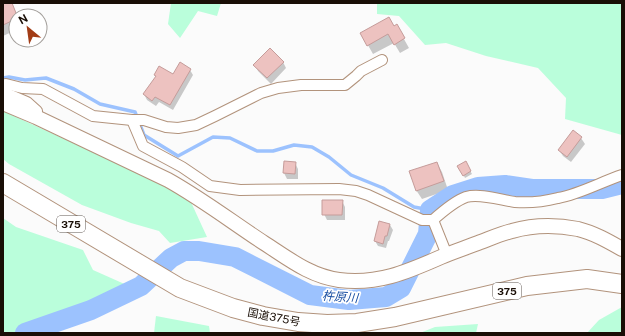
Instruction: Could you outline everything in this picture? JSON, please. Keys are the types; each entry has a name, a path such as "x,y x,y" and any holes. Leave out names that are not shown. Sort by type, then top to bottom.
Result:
{"highway":[{"name":"国道375号","path":"3,183 180,288 233,308 298,322 327,324 357,323 395,317 526,286 587,279 622,284"}],"street":[{"path":"36,117 37,111 27,102 6,93 3,88 6,84 22,88 43,90 93,116 144,120 166,127 178,128 196,124 260,93 278,88 301,85 345,85 361,71 382,60"},
{"path":"3,103 36,117 168,180 190,192 300,267 323,276 340,280 360,281 387,278 410,271 447,255 512,231 553,226 578,229 601,237 622,249"},
{"path":"132,120 144,146 182,167 210,186 240,190 339,189 368,195 422,220 434,220 442,211 467,197 480,196 517,202 531,202 558,198 622,175"},
{"path":"434,220 447,255"}],"green space":[{"path":"171,3 221,3 217,16 198,11 180,38 168,24"},
{"path":"377,3 622,3 622,135 565,119 566,98 538,68 486,56 446,43 425,45 399,16 377,14"},
{"path":"3,111 154,180 190,200 207,237 170,243 159,231 131,223 82,205 9,164 3,159"},
{"path":"3,218 16,227 83,250 93,270 129,286 85,305 12,333 3,333"},
{"path":"622,307 622,333 587,333 599,320"},
{"path":"156,316 209,326 210,333 154,333"},
{"path":"478,324 476,333 420,333 435,327"}],"building":[{"path":"3,3 12,3 14,8 8,8 8,23 3,25"},
{"path":"389,17 394,26 397,24 405,38 394,45 388,34 367,46 360,33"},
{"path":"270,48 284,62 267,78 253,65"},
{"path":"180,62 191,69 170,105 155,97 152,101 143,94 156,76 154,75 159,66 173,74"},
{"path":"573,130 582,137 567,157 558,150"},
{"path":"284,161 296,162 295,174 283,173"},
{"path":"466,161 471,171 463,176 457,166"},
{"path":"437,162 444,181 416,191 409,171"},
{"path":"322,200 343,200 342,215 322,215"},
{"path":"379,221 390,224 383,244 374,241"}],"waterway":[{"path":"3,78 9,77 25,80 46,78 74,89 100,104 135,112 144,135 178,156 213,137 230,138 257,151 273,151 294,145 312,147 329,157 351,175 383,188 414,207 430,210"},
{"name":"杵原川","path":"25,333 91,310 141,286 171,258 184,251 199,251 235,257 310,295 349,300 386,297 401,288 428,234 430,210 453,195 478,187 505,185 532,189 602,189 622,184"}]}
